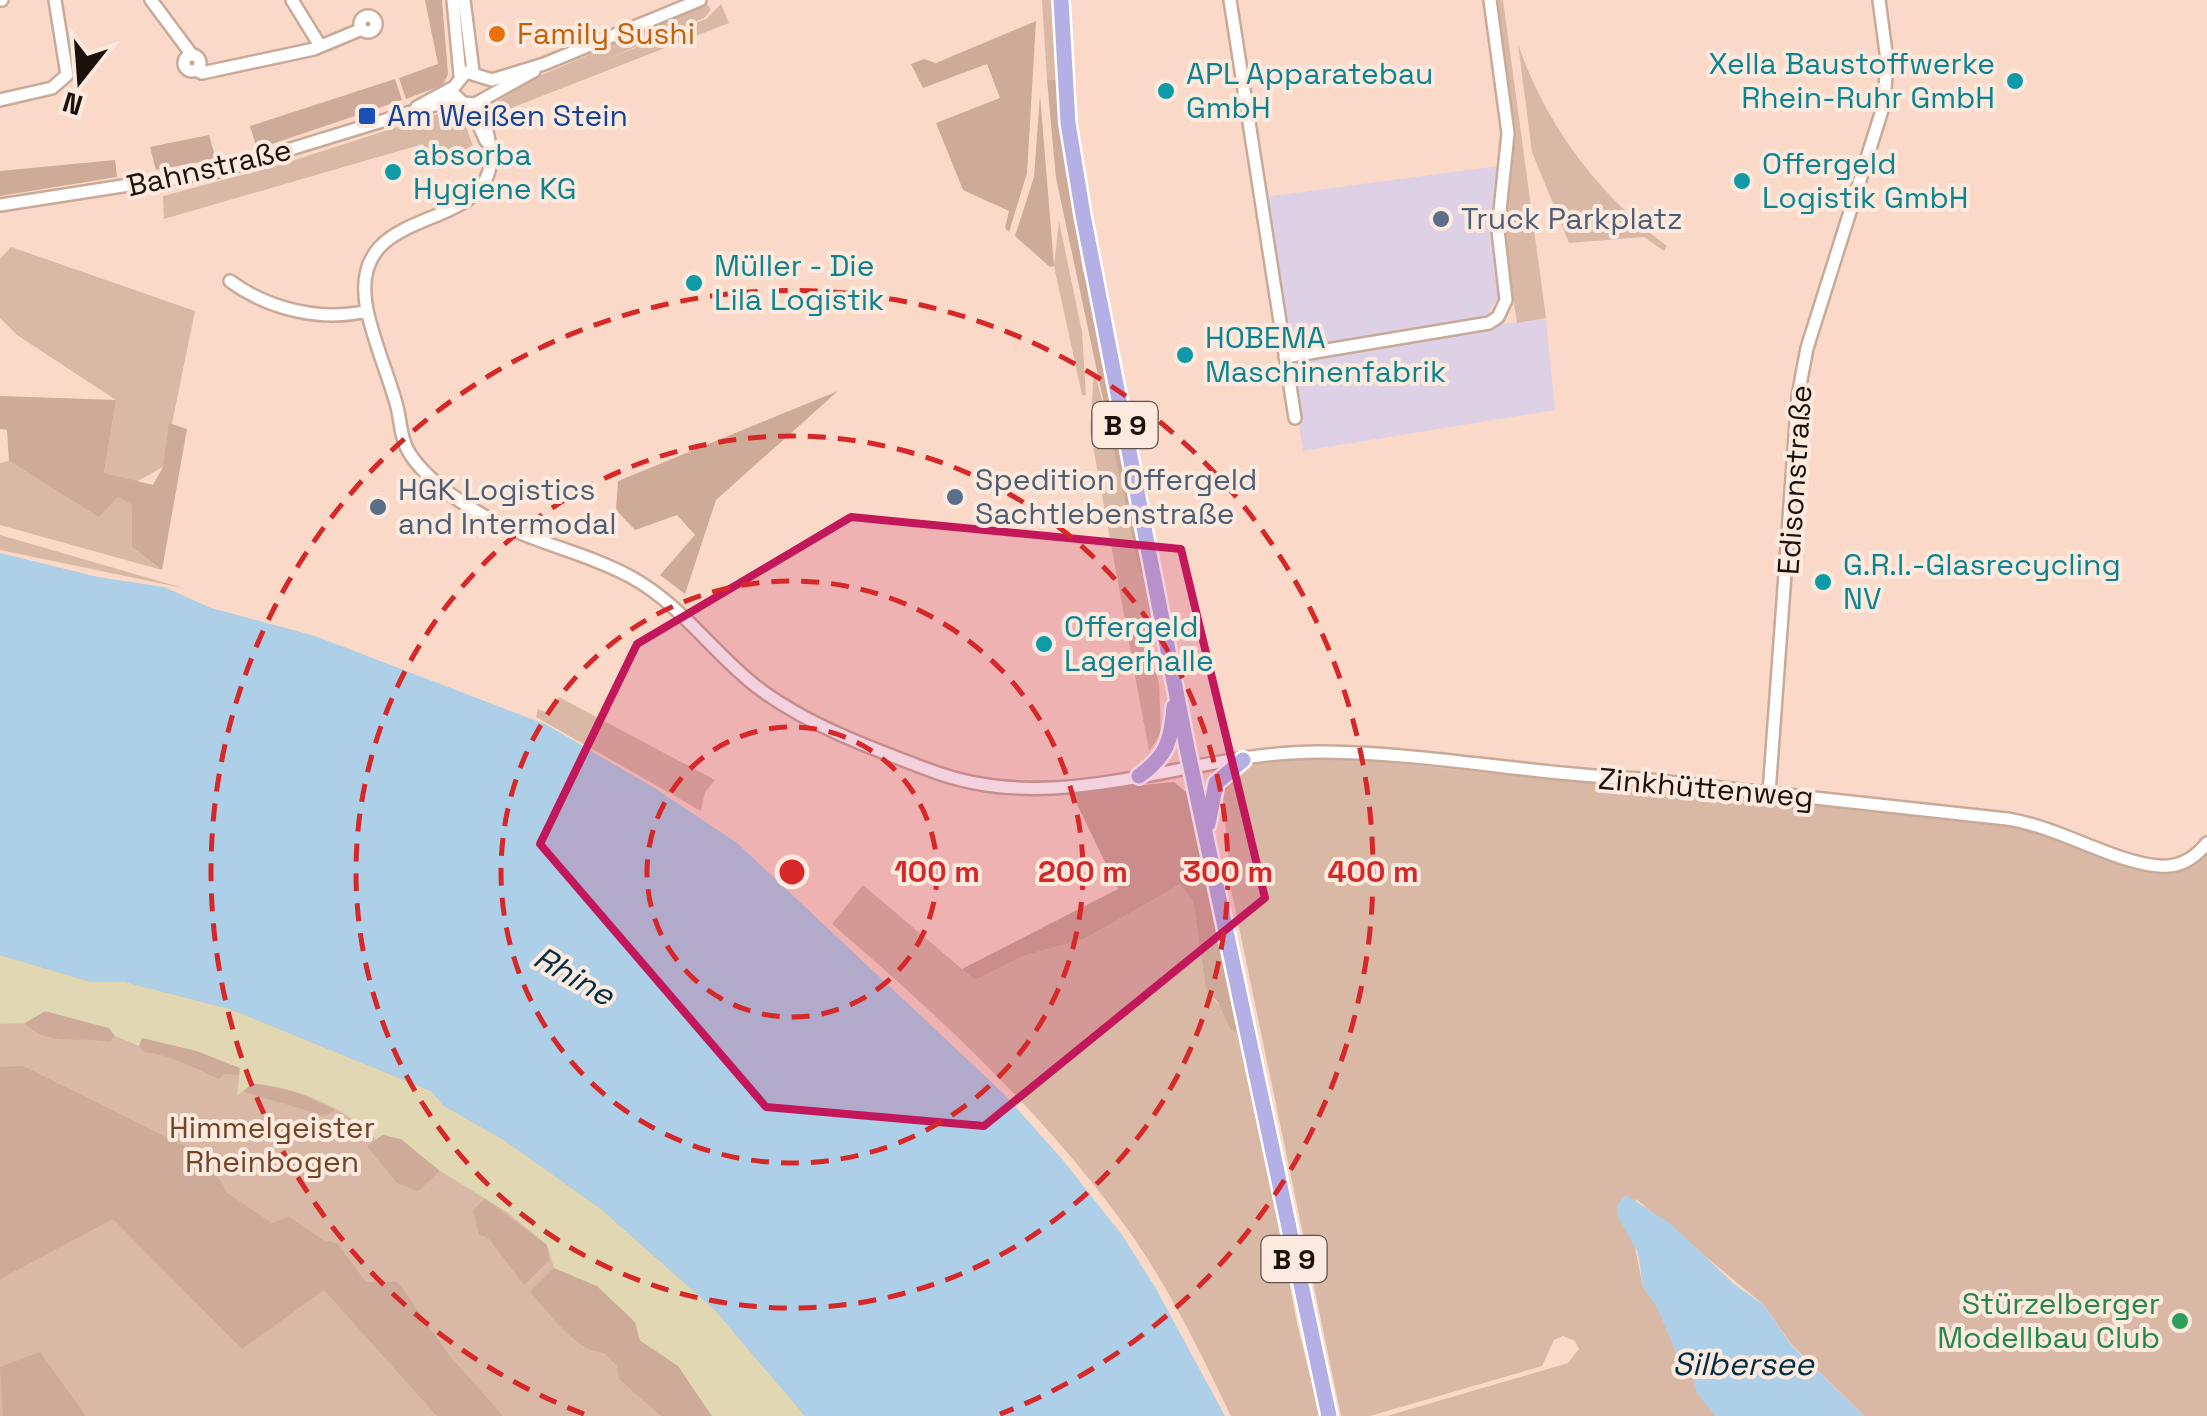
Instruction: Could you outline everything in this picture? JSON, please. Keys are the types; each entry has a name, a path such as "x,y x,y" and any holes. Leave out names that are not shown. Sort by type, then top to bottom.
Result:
{"main road":[{"name":"B 9","path":"1061,0 1073,162 1206,838 1329,1416"},
{"path":"1139,776 1159,762 1168,748 1176,688"},
{"path":"1206,838 1216,783 1244,760"}],"street":[{"path":"0,100 52,88 67,75 55,0"},
{"path":"151,0 200,61 196,70 221,69 314,49 362,29"},
{"path":"292,0 319,44"},
{"path":"230,281 244,291 315,316 368,311 368,276 380,247 412,222 474,194 490,168 488,145 468,90 453,0"},
{"path":"464,0 468,90"},
{"name":"Bahnstraße","path":"0,205 218,171 544,64 700,0"},
{"path":"1230,0 1295,418"},
{"path":"1285,356 1489,322 1502,310 1506,289 1498,230 1508,132 1490,0"},
{"name":"Edisonstraße","path":"1769,793 1786,602 1798,396 1808,348 1884,104 1887,60 1879,0"},
{"name":"Bahnstraße","path":"468,90 485,80 544,64"},
{"name":"Zinkhüttenweg","path":"368,311 404,443 423,469 496,523 616,569 657,593 738,671 778,702 931,771 984,786 1044,790 1295,752 1340,752 2030,822 2157,866 2187,861 2207,843"}],"highlighted area":[{"path":"851,517 1181,549 1265,898 984,1126 766,1107 540,844 637,644"}],"shaded area":[{"path":"425,0 442,0 448,74 443,85 406,99 399,78 438,64"},
{"path":"1036,21 1027,173 1009,232 1005,228 1009,211 963,190 936,123 1000,98 987,64 923,88 911,64 924,59 936,63"},
{"path":"395,79 402,100 257,149 250,126"},
{"path":"1047,80 1057,80 1083,272 1090,279 1148,571 1140,573 1056,178"},
{"path":"1040,95 1054,266 1050,267 1015,236 1034,177"},
{"path":"209,135 216,159 156,170 150,147"},
{"path":"115,160 117,177 0,196 0,171"},
{"path":"1498,166 1491,220 1498,297 1487,315 1488,326 1546,318 1555,410 1303,451 1264,197"},
{"path":"838,391 716,500 685,594 660,575 695,535 677,515 635,530 616,510 618,481"},
{"path":"0,396 116,400 104,473 153,485 163,467 169,423 187,429 162,570 132,547 132,505 118,497 99,517 9,461 7,430 0,429"},
{"path":"1174,782 1187,793 1242,1033 1231,1030 1217,1001 1206,991 1193,901 1180,884 1084,939 1023,956 975,980 962,969 1118,889 1071,792"},
{"path":"45,1011 109,1028 115,1036 110,1042 53,1038 25,1023"},
{"path":"142,1038 197,1051 240,1068 239,1075 224,1074 219,1079 173,1059 144,1052 139,1046"},
{"path":"23,1066 186,1147 221,1181 227,1193 272,1223 289,1217 323,1240 337,1243 366,1282 398,1282 449,1355 503,1416 437,1416 324,1290 242,1349 113,1219 0,1279 0,1067"},
{"path":"252,1083 296,1092 335,1110 326,1116 244,1092"},
{"path":"383,1135 401,1139 440,1171 418,1191 397,1183 367,1146"},
{"path":"485,1199 547,1245 549,1260 524,1285 489,1239 479,1234 473,1210"},
{"path":"554,1268 597,1286 635,1322 640,1341 678,1366 712,1416 661,1416 619,1379 617,1366 604,1353 583,1346 563,1329 530,1292"},
{"path":"40,1352 86,1416 3,1416 0,1367"}],"green space":[{"path":"1042,0 1053,0 1057,80 1047,80"},
{"path":"1494,0 1503,0 1546,318 1517,323 1502,228 1512,124"},
{"path":"707,4 711,10 704,18 600,62 706,19 721,4 729,23 491,116 493,104 506,96 502,92"},
{"path":"1518,44 1543,103 1577,156 1619,204 1667,246 1664,251 1644,237 1569,243 1532,152"},
{"path":"447,111 461,112 476,155 429,167 423,144 164,219 163,196 279,165"},
{"path":"1059,221 1082,332 1086,395 1082,395 1054,266"},
{"path":"11,247 195,311 163,467 136,482 104,473 116,400 17,335 0,318 0,259"},
{"path":"1094,370 1153,594 1151,653 1159,683 1161,734 1149,751 1090,430"},
{"path":"9,461 99,516 118,497 133,505 132,547 162,570 0,525 0,463"},
{"path":"0,535 183,588 0,550"},
{"path":"559,697 715,780 705,792 701,811 536,717 538,709 550,714"},
{"path":"1322,756 2023,826 2180,869 2207,852 2207,1416 1864,1416 1791,1344 1764,1305 1636,1199 1634,1243 1643,1287 1658,1308 1677,1355 1693,1373 1697,1392 1715,1416 1387,1416 1568,1363 1579,1349 1575,1341 1563,1336 1554,1340 1542,1366 1370,1416 1341,1416 1231,889 1222,784 1257,764"},
{"name":"Himmelgeister Rheinbogen","path":"0,767 965,1416 0,1416"},
{"path":"1180,883 1193,901 1206,991 1242,1033 1297,1323 1320,1416 1231,1416 1157,1274 1096,1188 989,1068 832,924 863,885 975,980 1023,956 1084,939"}],"sand":[{"path":"0,955 91,982 125,982 230,1009 431,1091 444,1106 504,1140 601,1209 715,1310 805,1416 712,1416 678,1366 640,1340 635,1322 597,1286 554,1268 547,1245 507,1212 440,1171 401,1139 383,1135 376,1139 335,1108 285,1089 252,1083 237,1096 240,1068 197,1051 142,1038 139,1046 115,1036 109,1028 45,1011 25,1023 0,1024"}],"water":[{"name":"Rhine","path":"0,553 98,577 164,587 211,608 315,636 547,725 656,789 737,843 1004,1094 1062,1159 1122,1235 1155,1287 1225,1416 805,1416 715,1310 601,1209 504,1140 444,1106 431,1091 230,1009 125,982 92,982 0,955"},
{"name":"Silbersee","path":"1626,1195 1672,1225 1735,1285 1764,1305 1791,1345 1864,1416 1715,1416 1697,1393 1692,1373 1677,1355 1658,1309 1643,1287 1638,1253 1617,1215 1618,1203"}],"place":[{"name":"Family Sushi","path":"497,34"},
{"name":"Xella Baustoffwerke Rhein-Ruhr GmbH","path":"2015,81"},
{"name":"APL Apparatebau GmbH","path":"1166,91"},
{"name":"Am Weißen Stein","path":"367,116"},
{"name":"absorba Hygiene KG","path":"393,172"},
{"name":"Offergeld Logistik GmbH","path":"1742,181"},
{"name":"Truck Parkplatz","path":"1441,219"},
{"name":"Müller - Die Lila Logistik","path":"694,283"},
{"name":"HOBEMA Maschinenfabrik","path":"1185,355"},
{"name":"Spedition Offergeld Sachtlebenstraße","path":"955,497"},
{"name":"HGK Logistics and Intermodal","path":"378,507"},
{"name":"G.R.I.-Glasrecycling NV","path":"1823,582"},
{"name":"Offergeld Lagerhalle","path":"1044,644"},
{"name":"Stürzelberger Modellbau Club","path":"2180,1321"}]}
